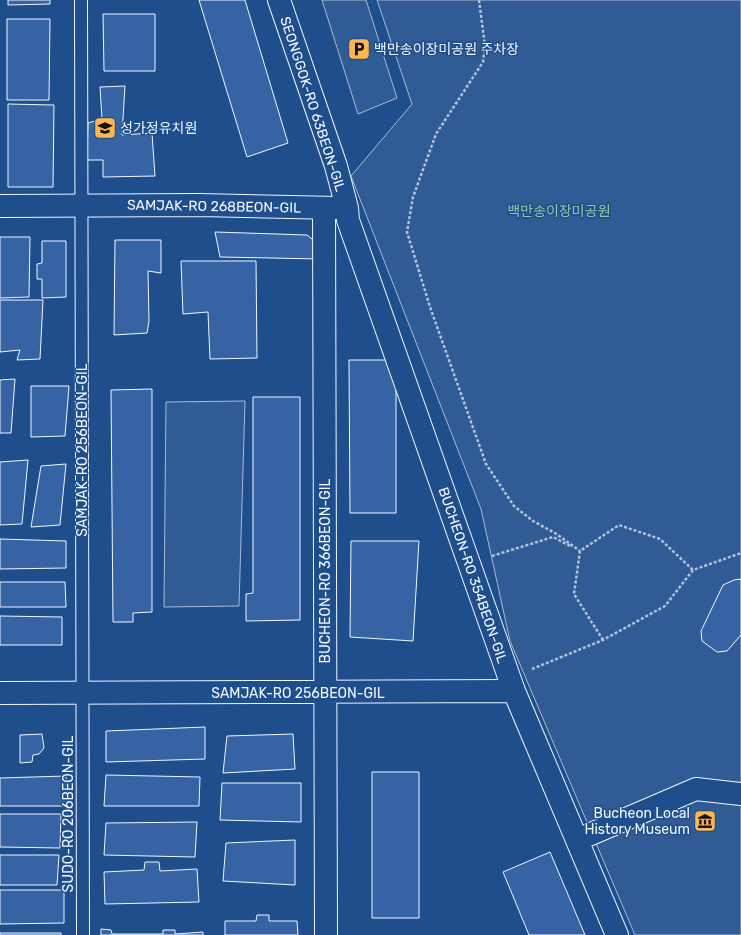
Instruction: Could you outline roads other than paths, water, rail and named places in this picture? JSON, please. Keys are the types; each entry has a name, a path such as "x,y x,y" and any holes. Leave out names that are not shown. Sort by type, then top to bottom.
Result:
{"street":[{"name":"SEONGGOK-RO 63BEON-GIL","path":"279,0 336,166 347,208"},
{"name":"SAMJAK-RO 268BEON-GIL","path":"0,206 347,208"},
{"name":"BUCHEON-RO 366BEON-GIL","path":"324,208 326,935"},
{"name":"BUCHEON-RO 354BEON-GIL","path":"347,208 348,220 512,685 617,935"},
{"name":"SAMJAK-RO 256BEON-GIL","path":"0,694 326,693 512,685"},
{"path":"577,840 696,789 741,794"}],"lane":[{"path":"81,0 81,206"},
{"name":"SAMJAK-RO 256BEON-GIL","path":"81,206 83,693"},
{"name":"SUDO-RO 206BEON-GIL","path":"83,693 83,935"}],"place":[{"name":"백만송이장미공원 주차장","path":"359,49"},
{"name":"성가정유치원","path":"105,128"},
{"name":"Bucheon Local History Museum","path":"705,821"}],"park label":[{"name":"백만송이장미공원","path":"559,211"}]}
